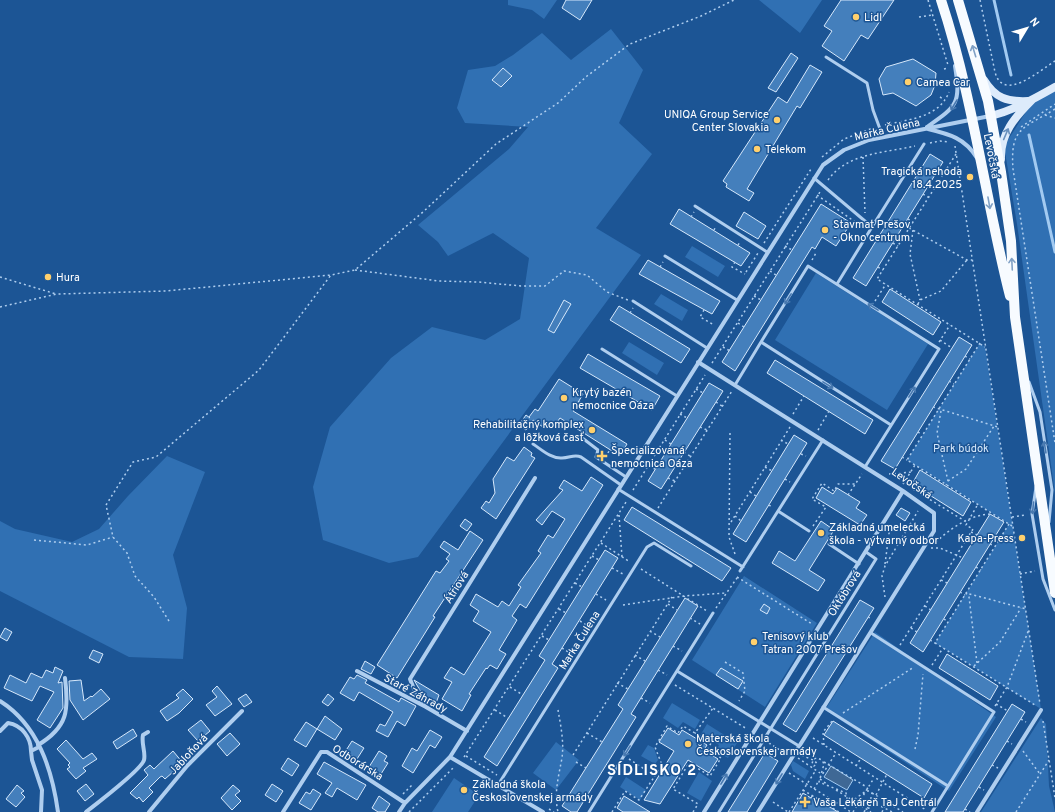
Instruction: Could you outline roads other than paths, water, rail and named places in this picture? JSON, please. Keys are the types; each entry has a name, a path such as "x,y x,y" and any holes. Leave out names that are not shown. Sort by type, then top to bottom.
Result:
{"main road":[{"name":"Levočská","path":"941,0 972,119 995,237 1015,317"},
{"name":"Levočská","path":"959,2 982,77 1001,172 1011,242 1015,317 1055,593"}],"street":[{"path":"926,129 950,110 958,94 949,26"},
{"path":"982,77 992,92 1002,98 1015,102 1032,100"},
{"path":"991,116 1008,111 1055,87"},
{"path":"1001,172 1002,143 1010,126 1019,113 1032,100"},
{"name":"Marka Čulena","path":"467,731 823,165 844,150 856,144 991,116"},
{"path":"926,129 959,138 972,150 981,165"},
{"path":"698,362 865,467"},
{"name":"Levočská","path":"799,746 934,530 934,513 902,490 865,467"},
{"name":"Átriová","path":"426,707 415,692 410,679 535,478"},
{"name":"Októbrová","path":"704,812 752,732 859,564 892,510 902,490"},
{"name":"Staré Záhrady","path":"357,671 426,707 467,731"},
{"path":"31,751 52,735 60,725 68,704 65,678"},
{"path":"0,701 12,709 29,727 54,782 58,812"},
{"path":"977,812 1041,709"},
{"name":"Jabloňová","path":"149,812 186,766 242,711"},
{"path":"0,731 8,723 14,724 22,729 30,740 31,751 42,790 41,812"},
{"path":"399,812 405,803 450,757 467,731"},
{"path":"86,812 129,778 140,766 144,760 143,735 148,732"},
{"path":"758,812 799,746"},
{"name":"Odborárska","path":"283,812 321,752 327,752 405,803"},
{"path":"450,757 460,761 543,812"}],"lane":[{"path":"826,57 867,83 873,110 884,137"},
{"path":"837,284 924,144"},
{"path":"814,178 872,227"},
{"path":"695,206 767,252"},
{"path":"665,256 737,300"},
{"path":"735,386 808,266 837,284 939,349 865,467"},
{"path":"633,301 707,348"},
{"path":"761,342 891,425"},
{"path":"602,349 677,396"},
{"path":"1022,365 1040,412 1052,490 1048,542"},
{"path":"581,437 598,450 596,457 626,477"},
{"path":"740,571 823,440"},
{"path":"533,444 549,455 561,459 575,455 581,457 630,496 743,567"},
{"path":"1038,470 1032,514 1043,579 1055,610"},
{"path":"778,511 810,531"},
{"name":"Marka Čulena","path":"498,785 647,547 654,543 691,566"},
{"path":"829,544 859,564"},
{"name":"Októbrová","path":"719,812 876,559 866,552"},
{"path":"589,812 713,614"},
{"path":"871,633 994,712 931,812"},
{"path":"677,671 799,746"},
{"path":"823,707 948,786"},
{"path":"30,740 38,745"}],"waterway":[{"path":"994,0 1011,75"},
{"path":"1029,135 1055,252"}],"place":[{"name":"Lidl","path":"856,17"},
{"name":"Camea Car","path":"908,82"},
{"name":"UNIQA Group Service Center Slovakia","path":"777,120"},
{"name":"Telekom","path":"757,149"},
{"name":"Tragická nehoda 18.4.2025","path":"970,177"},
{"name":"Stavmat Prešov - Okno centrum","path":"825,230"},
{"name":"Hura","path":"48,277"},
{"name":"Krytý bazén nemocnice Oáza","path":"564,398"},
{"name":"Rehabilitačný komplex a lôžková časť","path":"592,430"},
{"name":"Špecializovaná nemocnica Oáza","path":"602,456"},
{"name":"Základná umelecká škola - výtvarný odbor","path":"821,533"},
{"name":"Kapa-Press","path":"1022,538"},
{"name":"Tenisový klub Tatran 2007 Prešov","path":"754,642"},
{"name":"Materská škola Československej armády","path":"688,744"},
{"name":"Základná škola Československej armády","path":"464,790"},
{"name":"Vaša Lekáreň TaJ Centrál","path":"805,802"}],"district":[{"name":"SÍDLISKO 2","path":"652,770"}],"park label":[{"name":"Park búdok","path":"961,448"}]}
